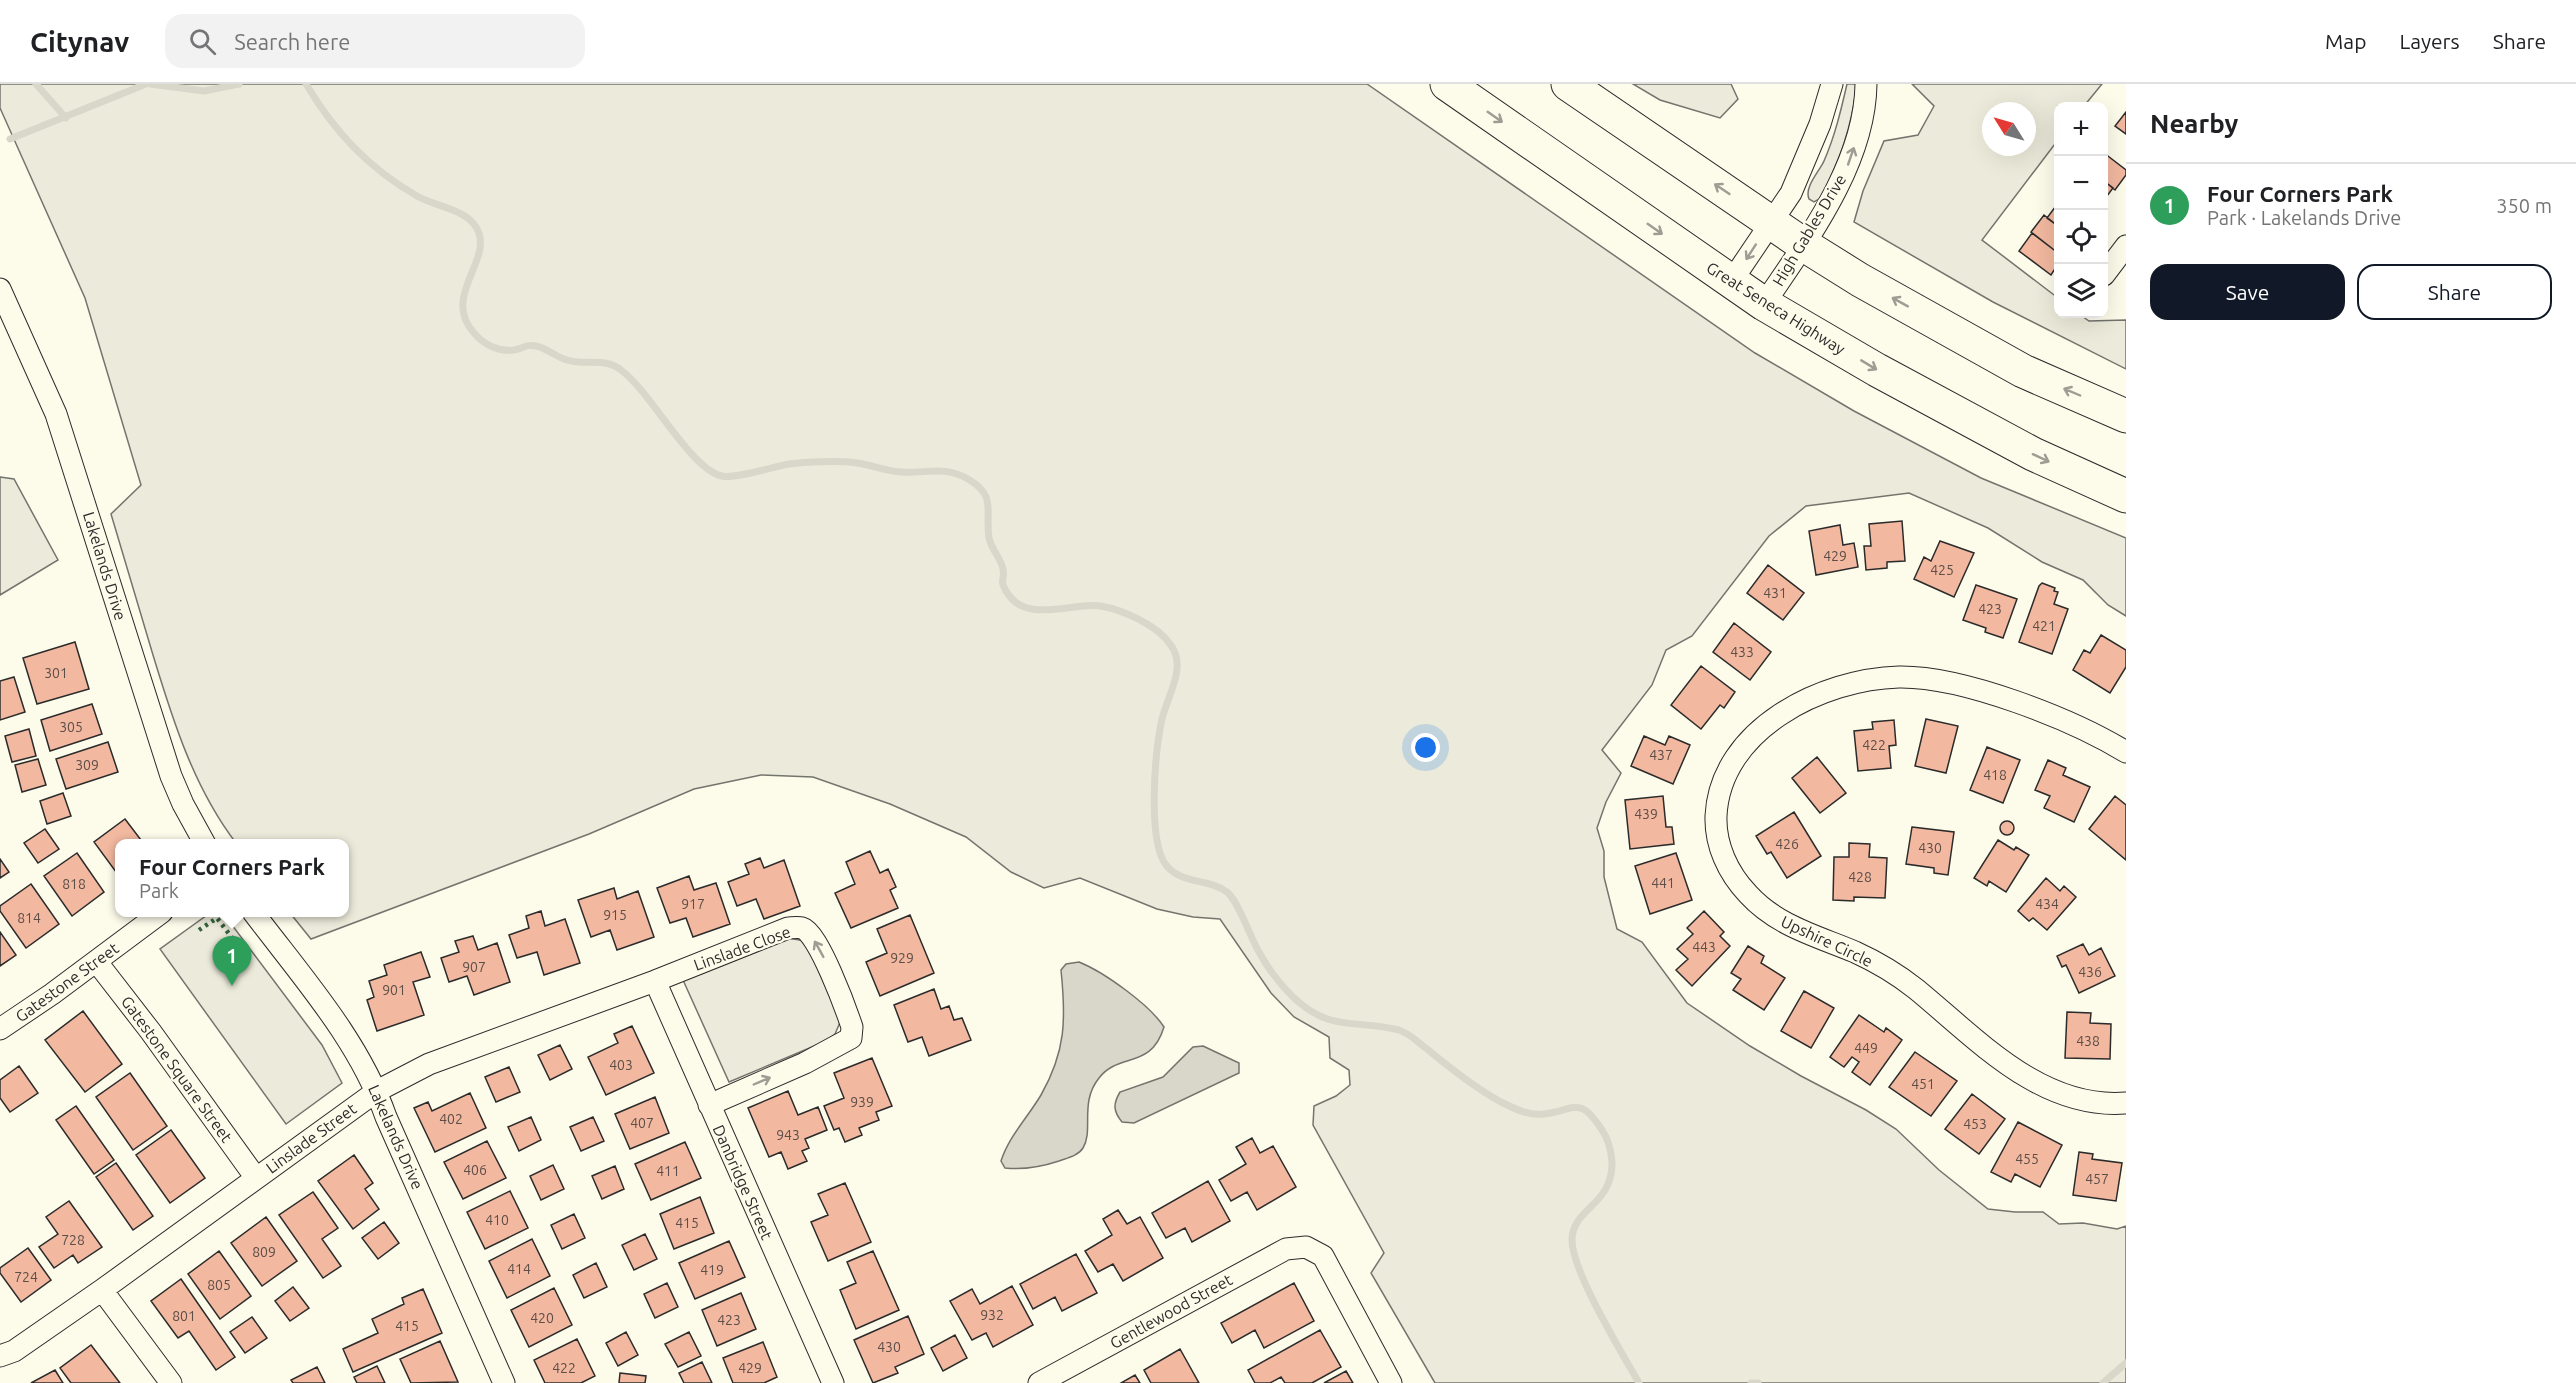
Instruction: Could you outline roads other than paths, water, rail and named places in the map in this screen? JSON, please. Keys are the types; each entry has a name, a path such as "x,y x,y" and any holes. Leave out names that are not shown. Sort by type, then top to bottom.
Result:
{"main road":[{"name":"Great Seneca Highway","path":"1447,84 1764,304 1877,370 2033,454 2126,496"},
{"path":"1568,84 1804,245 1860,280 2024,371 2126,416"}],"street":[{"name":"High Gables Drive","path":"1731,282 1791,193 1820,124 1832,84"},
{"name":"High Gables Drive","path":"1764,304 1804,245 1848,165 1862,124 1866,84"},
{"path":"2108,269 2126,246"},
{"name":"Lakelands Drive","path":"0,289 56,414 160,746 183,804 203,839"},
{"name":"Upshire Circle","path":"2126,752 2089,732 1970,687 1922,678 1898,677 1866,681 1836,687 1800,703 1744,744 1726,771 1717,802 1716,828 1723,860 1748,895 1780,921 1857,953 1896,973 2027,1079 2067,1098 2108,1105 2126,1103"},
{"name":"Gatestone Street","path":"0,1029 155,917"},
{"name":"Lakelands Drive","path":"257,917 355,1050 377,1091 386,1117 504,1383"},
{"name":"Linslade Close","path":"654,981 788,928 802,928 811,935 833,978 852,1027 851,1038 805,1063 709,1105"},
{"name":"Gatestone Square Street","path":"96,961 151,1032 256,1178"},
{"name":"Linslade Street","path":"0,1356 14,1351 102,1290 377,1091 429,1064 654,981"},
{"name":"Danbridge Street","path":"654,981 833,1383"},
{"name":"Gentlewood Street","path":"1039,1383 1286,1249 1306,1247 1323,1256 1391,1383"},
{"path":"102,1290 171,1383"}],"waterway":[{"path":"36,84 66,118"},
{"path":"10,139 146,84"},
{"path":"150,84 204,91 239,84"},
{"path":"306,84 328,117 368,161 399,185 417,196 465,216 476,227 480,239 479,252 465,291 463,305 465,319 474,333 487,344 497,349 508,350 536,346 574,362 615,366 633,381 697,460 710,471 722,476 744,474 789,464 831,461 857,463 901,472 943,471 959,475 983,491 988,504 989,538 1002,565 1004,587 1014,601 1036,610 1089,606 1110,608 1139,619 1164,637 1175,653 1177,662 1175,682 1162,719 1155,773 1156,836 1166,865 1180,876 1227,892 1236,903 1270,970 1293,997 1320,1016 1344,1023 1399,1030 1414,1038 1472,1084 1501,1102 1527,1113 1538,1114 1576,1107 1581,1108 1594,1119 1609,1145 1612,1162 1611,1176 1600,1197 1574,1229 1572,1239 1574,1253 1588,1290 1639,1383"},
{"path":"2103,1383 2126,1363"},
{"path":"1751,1383 1758,1383"}],"place":[{"name":"Four Corners Park","path":"232,986"}]}
